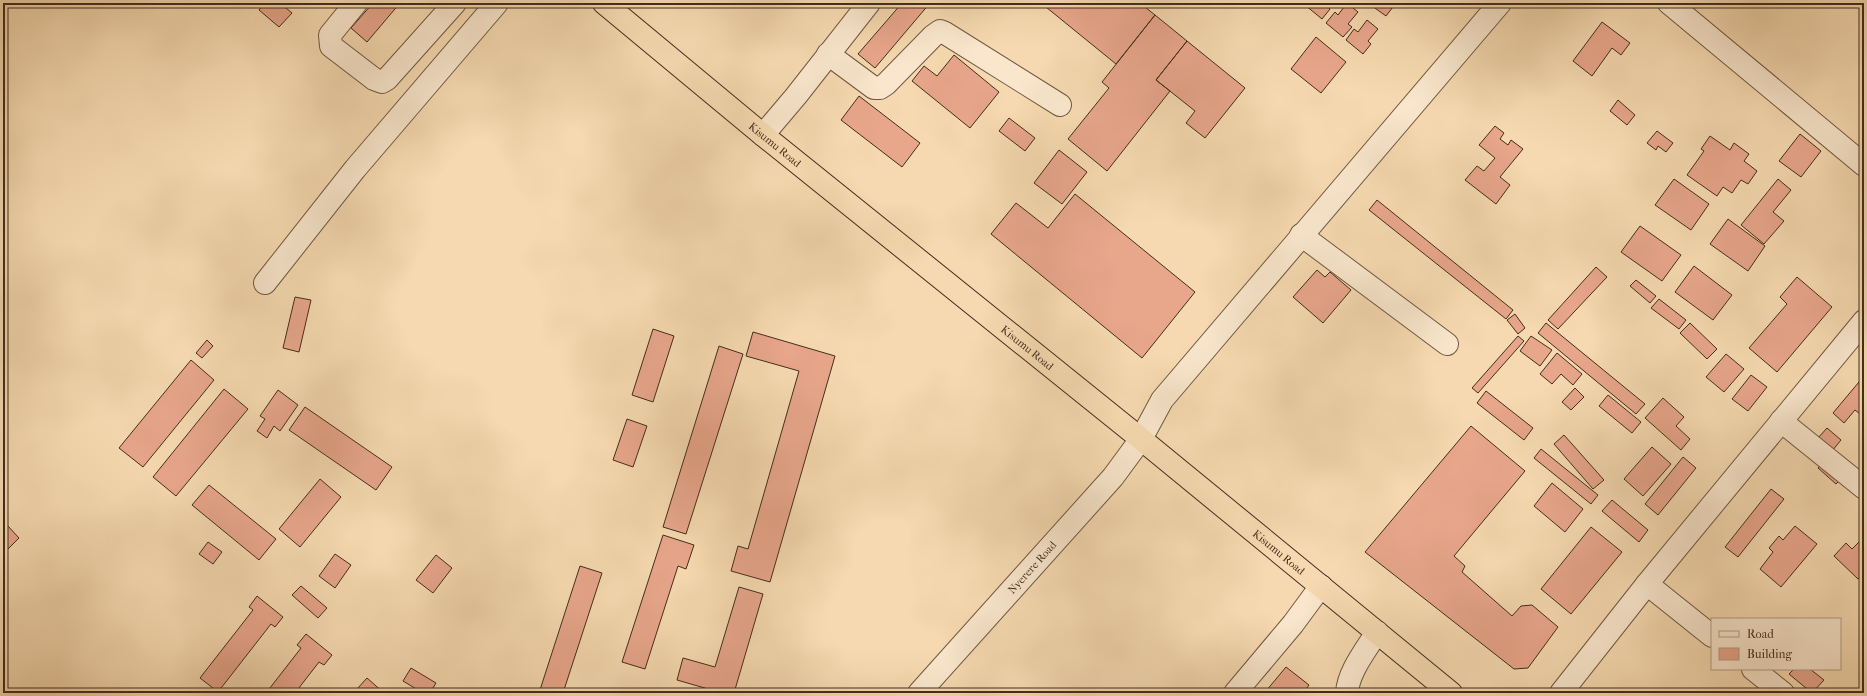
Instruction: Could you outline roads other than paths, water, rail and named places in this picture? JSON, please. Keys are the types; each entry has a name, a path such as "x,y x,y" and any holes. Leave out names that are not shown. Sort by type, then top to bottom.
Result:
{"highway":[{"name":"Kisumu Road","path":"604,3 763,135 1141,439 1451,693"}],"street":[{"path":"356,3 330,35 329,40 331,46 374,79 382,82 387,79 455,3"},
{"path":"265,283 355,169 497,3"},
{"path":"763,135 796,96 869,3"},
{"name":"Nyerere Road","path":"919,693 1113,477 1141,439 1162,400 1500,3"},
{"path":"1669,3 1864,165"},
{"path":"828,54 874,88 880,88 886,84 932,36 940,31 1060,106"},
{"path":"1301,235 1447,344"},
{"path":"1561,693 1648,584 1864,321"},
{"path":"1781,421 1864,488"},
{"path":"1648,584 1711,635"},
{"path":"1235,693 1293,624 1321,586"},
{"path":"1347,693 1347,685 1377,632"},
{"path":"1754,670 1783,693"}]}
